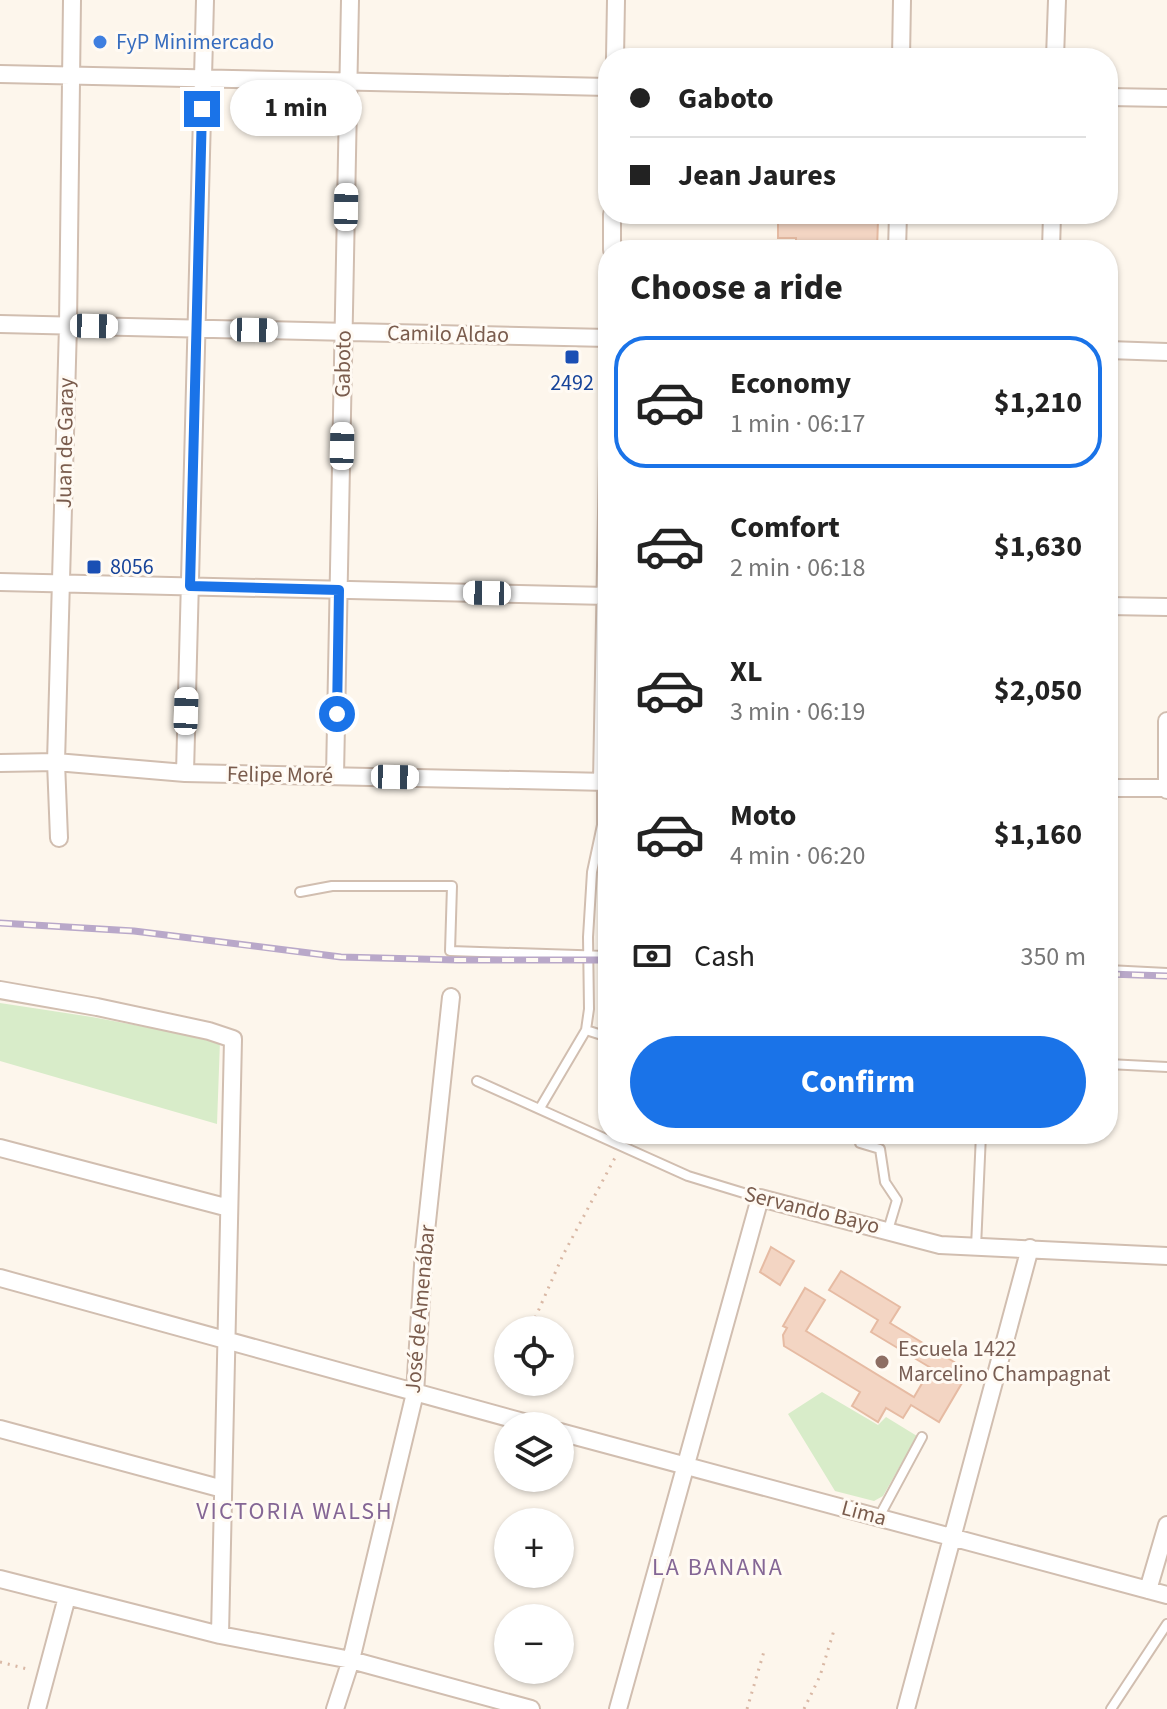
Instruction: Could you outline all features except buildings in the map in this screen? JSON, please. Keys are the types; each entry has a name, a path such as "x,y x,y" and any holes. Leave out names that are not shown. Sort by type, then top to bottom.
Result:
{"street":[{"name":"Juan de Garay","path":"59,838 56,762 68,325 72,0"},
{"path":"185,773 205,0"},
{"name":"Gaboto","path":"335,776 350,0"},
{"path":"615,48 616,0"},
{"path":"901,48 902,0"},
{"path":"1055,48 1057,0"},
{"path":"0,74 598,87"},
{"path":"1118,97 1167,98"},
{"name":"Camilo Aldao","path":"0,324 598,338"},
{"path":"1118,350 1167,352"},
{"path":"0,582 598,596"},
{"path":"1118,606 1167,607"},
{"path":"1118,788 1167,789 1167,721"},
{"name":"Felipe Moré","path":"0,763 56,762 185,773 598,782"},
{"path":"0,990 97,1007 233,1039 220,1635"},
{"name":"José de Amenábar","path":"335,1709 351,1660 415,1393 424,1250 451,997"},
{"path":"0,1148 229,1208"},
{"path":"618,1709 760,1198"},
{"name":"Servando Bayo","path":"760,1198 940,1245 1167,1256"},
{"path":"906,1709 1030,1248"},
{"path":"0,1278 494,1414"},
{"path":"0,1429 223,1489"},
{"name":"Lima","path":"574,1436 1167,1595"},
{"path":"1148,1590 1167,1525"},
{"path":"0,1579 220,1635 351,1660 531,1709"},
{"path":"37,1709 67,1597"}],"lane":[{"path":"540,1108 586,1030 592,872 598,844"},
{"path":"300,892 332,886 452,886 450,951 598,955"},
{"path":"1118,971 1167,973"},
{"path":"586,1030 598,1034"},
{"path":"1118,1065 1167,1067"},
{"name":"Servando Bayo","path":"477,1081 598,1136"},
{"name":"Servando Bayo","path":"614,1144 715,1186 760,1198"},
{"path":"863,1144 880,1149 885,1182 897,1200 888,1230"},
{"path":"976,1247 981,1144"},
{"path":"879,1517 922,1437"},
{"path":"1111,1709 1167,1624"}],"path":[{"path":"536,1316 563,1255 620,1147"},
{"path":"804,1709 820,1676 835,1627"},
{"path":"747,1709 765,1648"},
{"path":"0,1662 46,1674"}],"green space":[{"path":"0,1003 220,1041 217,1124 0,1061"},
{"path":"822,1392 878,1425 886,1417 917,1436 883,1496 874,1501 835,1491 788,1414"}],"railway":[{"path":"0,923 134,931 341,957 598,960"},
{"path":"1118,974 1167,976"}],"place":[{"name":"FyP Minimercado","path":"100,42"},
{"name":"2492","path":"572,357"},
{"name":"8056","path":"94,567"},
{"name":"Escuela 1422 Marcelino Champagnat","path":"882,1362"}],"district":[{"name":"VICTORIA WALSH","path":"295,1511"},
{"name":"LA BANANA","path":"718,1567"}],"route":[{"path":"202,109 190,586 339,590 337,714"}]}
